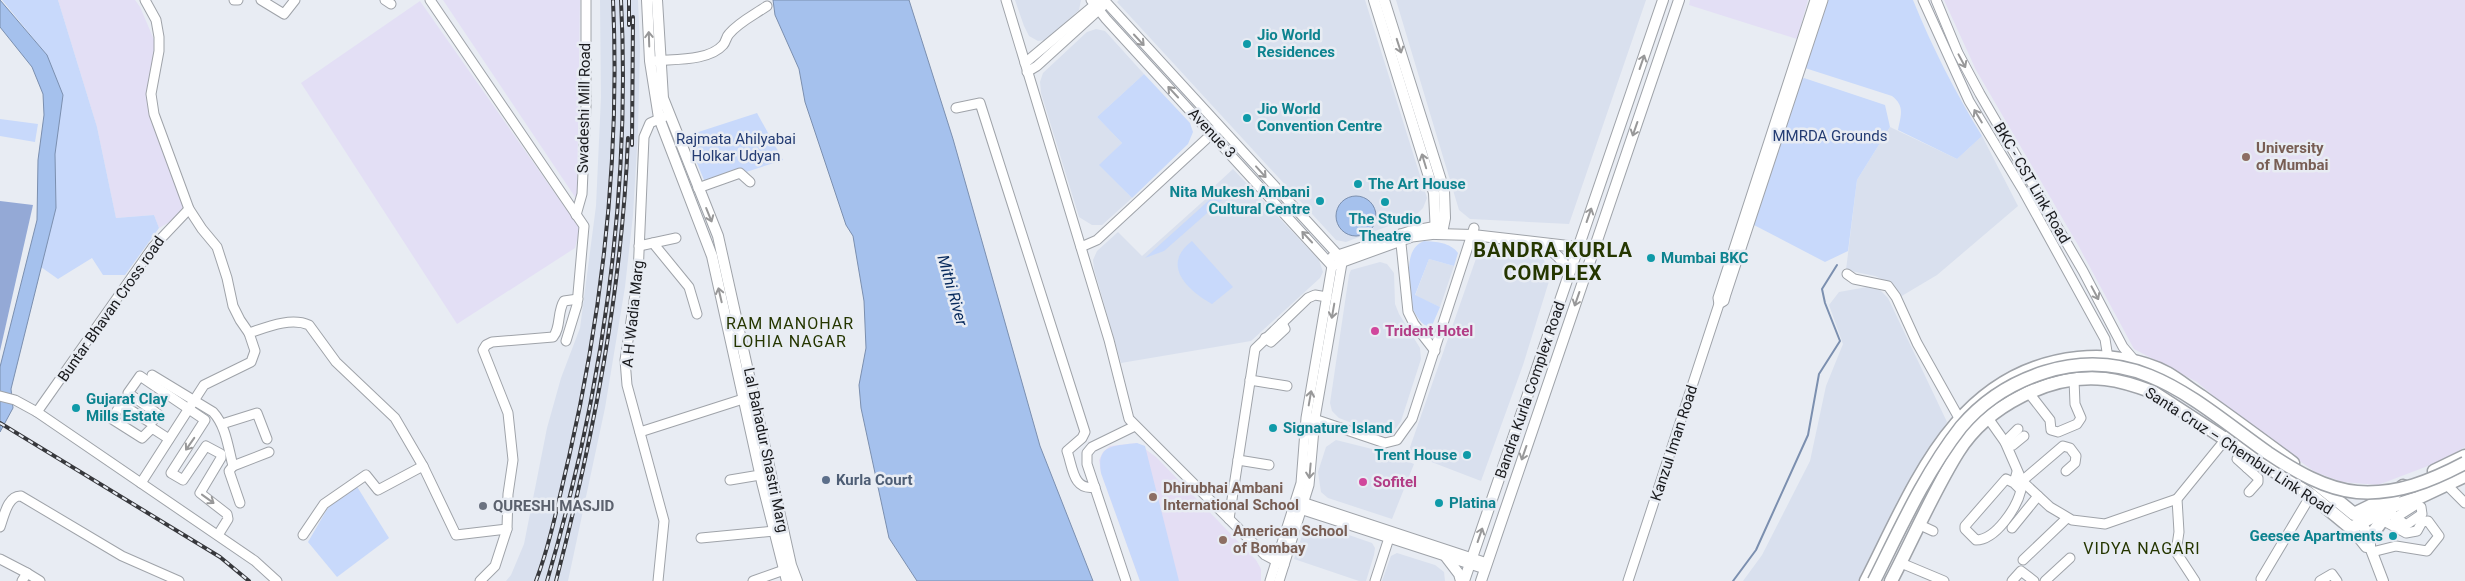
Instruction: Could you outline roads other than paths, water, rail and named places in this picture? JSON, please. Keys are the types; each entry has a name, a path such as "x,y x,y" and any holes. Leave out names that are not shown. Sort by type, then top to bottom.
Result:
{"highway":[{"name":"Santa Cruz – Chembur Link Road","path":"1867,581 1934,452 1959,418 1973,405 2002,384 2046,364 2082,358 2135,361 2166,372 2297,466 2324,490 2352,521"},
{"path":"1874,581 1922,488 1962,426 1984,404 2002,392 2022,381 2064,367 2094,365 2121,367 2166,381 2282,463 2309,478 2333,487 2356,492 2403,489 2428,481 2465,463"},
{"path":"1883,581 1930,491 1968,431 1989,410 2006,398 2025,388 2065,374 2094,372 2120,374 2162,388 2278,469 2306,485 2331,494 2356,499 2404,496 2458,477"},
{"name":"Santa Cruz – Chembur Link Road","path":"1891,581 1958,452 1988,418 2029,393 2074,380 2104,379 2130,383 2153,392 2224,439 2251,463 2311,495 2352,521"},
{"path":"2002,384 2012,402"},
{"path":"1867,581 1936,456 1934,452"},
{"path":"2297,466 2318,477 2360,487 2378,487 2409,481 2439,470 2465,456"},
{"path":"2352,521 2419,503 2458,477"},
{"path":"2409,481 2419,503"},
{"path":"2370,546 2409,481"},
{"path":"2324,490 2342,502 2371,504 2390,510"}],"main road":[{"name":"Lal Bahadur Shastri Marg","path":"647,0 659,98 712,256 760,474 787,581"},
{"name":"Lal Bahadur Shastri Marg","path":"655,61 657,0"},
{"path":"1374,0 1434,193 1440,230"},
{"path":"1384,0 1444,190 1440,230"},
{"name":"Bandra Kurla Complex Road","path":"1462,581 1471,561 1663,0"},
{"name":"Bandra Kurla Complex Road","path":"1481,581 1679,0"},
{"name":"Lal Bahadur Shastri Marg","path":"664,117 698,188 718,236 791,565 798,581"},
{"path":"1440,230 1596,245"},
{"path":"1474,232 1538,242 1580,243"},
{"path":"1538,242 1560,257 1569,275"},
{"path":"743,399 754,395"},
{"path":"2352,521 2370,546 2384,581"},
{"path":"1446,557 1462,581"}],"street":[{"path":"141,483 167,438 204,385 251,362 255,351 249,333 233,306 227,278 217,247 189,209 151,102 159,51 159,37 156,20 145,0"},
{"path":"430,0 584,226 578,298 566,341"},
{"name":"Swadeshi Mill Road","path":"576,215 582,194 586,106 586,0"},
{"path":"1006,0 1081,247 1129,419 1265,555 1280,564"},
{"name":"Kanzul Iman Road","path":"1628,581 1719,304 1718,298 1815,0"},
{"name":"Kanzul Iman Road","path":"1719,304 1724,301 1823,0"},
{"name":"BKC - CST Link Road","path":"1923,0 1969,101 2033,208 2105,339 2108,358"},
{"name":"BKC - CST Link Road","path":"1936,0 1950,34 1980,94 2043,200 2124,347 2135,361"},
{"path":"264,1 284,14 298,2"},
{"path":"1026,67 1037,66 1099,3"},
{"name":"Avenue 3","path":"1099,3 1220,126 1340,259"},
{"name":"Avenue 3","path":"1099,3 1212,133 1330,262"},
{"path":"655,61 696,58 706,54 723,45 727,36 739,24 767,6"},
{"path":"1939,38 1950,34"},
{"path":"956,108 980,103 1085,432 1082,438 1067,451 1076,480 1080,486 1085,488 1095,486"},
{"name":"A H Wadia Marg","path":"658,581 664,521 627,385 625,360 638,276 644,137 647,126 664,117"},
{"path":"1081,247 1097,240 1220,126"},
{"path":"698,188 740,173 750,182"},
{"path":"2033,208 2043,200"},
{"name":"Buntar Bhavan Cross road","path":"36,412 153,247 189,209"},
{"path":"1270,581 1280,564 1299,505 1328,297 1330,262 1400,238 1440,230"},
{"path":"1311,418 1385,443 1397,440 1410,423 1474,232"},
{"path":"639,246 676,238"},
{"path":"1400,238 1408,312 1414,324 1435,351"},
{"path":"653,243 689,287 697,314"},
{"path":"1311,418 1340,259"},
{"path":"2072,277 2083,271"},
{"path":"1846,274 1854,279 1888,286 1959,418"},
{"path":"1229,519 1239,483 1238,460 1256,349 1308,298 1315,296 1328,297"},
{"path":"480,581 494,566 507,529 508,494 513,460 511,428 484,350 486,345 492,342 553,337 556,333 560,307 564,301 578,298"},
{"path":"249,333 285,323 303,322 309,325 336,362 395,418 423,466 456,535 507,529"},
{"path":"152,375 189,404 205,420 171,473 184,480 206,446 221,454 222,458 200,493 227,514 228,519 218,535"},
{"path":"167,438 152,428 142,438 112,418 122,404 153,422 158,413 128,393 140,376 189,404 213,412 222,424 233,466"},
{"path":"1250,380 1287,386"},
{"path":"2029,393 2050,420 2051,430 2058,432 2077,424 2081,418 2075,404 2074,380"},
{"path":"0,396 15,400 36,412 256,561 277,581"},
{"path":"640,432 743,399"},
{"path":"222,424 257,413 267,439"},
{"path":"1988,418 2006,441 2017,472 2018,482 2021,488 2017,504 1991,534 1976,540 1965,529 1965,526 2004,480 2008,479 2018,482 2067,518 2105,524 2177,499 2224,439 2239,423"},
{"path":"1126,581 1087,464 1087,453 1092,447 1135,426"},
{"path":"2006,441 2021,432"},
{"path":"2018,482 2063,446 2070,448 2076,456 2075,462 2066,471"},
{"path":"240,503 229,471 233,466 269,452"},
{"path":"2237,459 2251,463 2258,478 2258,482 2250,492"},
{"path":"1238,460 1269,465"},
{"path":"303,535 324,504 366,475 378,490 423,466"},
{"path":"730,480 760,474"},
{"path":"2458,477 2465,503"},
{"path":"2261,579 2311,495"},
{"path":"0,527 11,499 21,496 88,534 122,556 179,581"},
{"path":"2012,528 2038,496"},
{"path":"2177,499 2179,532 2176,552 2195,581"},
{"path":"2390,510 2406,525 2422,514 2419,503"},
{"path":"1299,505 1446,557 1471,561"},
{"path":"1299,505 1486,566"},
{"path":"2370,546 2396,546 2425,552 2438,536 2428,522 2422,522 2419,530 2406,533 2390,510"},
{"path":"2023,560 2067,518"},
{"path":"1920,525 1933,532"},
{"path":"701,538 774,531"},
{"path":"1375,581 1389,538"},
{"path":"2045,581 2070,558"},
{"path":"0,559 24,577 40,581"},
{"path":"1901,562 1944,581"},
{"path":"1279,581 1280,564"},
{"path":"753,581 784,570"},
{"path":"2012,581 2021,571 2033,580"},
{"path":"2320,581 2332,574 2337,581"}],"water":[{"path":"0,0 47,55 63,95 55,154 56,208 11,389 13,408 0,432 0,367 37,220 38,160 44,115 43,94 32,67 0,27"},
{"name":"Mithi River","path":"773,0 909,0 953,139 1040,446 1093,581 917,581 889,538 861,408 859,385 866,348 864,301 853,236 846,225 805,102 799,69 775,15"},
{"path":"1360,196 1367,199 1373,205 1376,216 1375,224 1367,233 1360,236 1352,236 1345,233 1337,224 1336,212 1339,205 1348,197"}],"waterway":[{"path":"1733,581 1756,550 1808,435 1819,374 1840,341 1825,303 1822,289 1837,265"}],"railway":[{"path":"536,581 550,535 569,457 581,401 600,287 611,173 614,115 615,57 613,0"},
{"path":"547,581 583,439 597,367 608,294 621,146 623,73 621,0"},
{"path":"629,0 629,25"},
{"path":"632,145 633,17"},
{"path":"556,581 594,416 613,306 620,250 628,138"},
{"path":"0,423 220,557 249,581"}],"place":[{"name":"Jio World Residences","path":"1247,44"},
{"name":"Jio World Convention Centre","path":"1247,118"},
{"name":"University of Mumbai","path":"2246,157"},
{"name":"The Art House","path":"1358,184"},
{"name":"Nita Mukesh Ambani Cultural Centre","path":"1320,201"},
{"name":"The Studio Theatre","path":"1385,202"},
{"name":"Mumbai BKC","path":"1651,258"},
{"name":"Trident Hotel","path":"1375,331"},
{"name":"Gujarat Clay Mills Estate","path":"76,408"},
{"name":"Signature Island","path":"1273,428"},
{"name":"Trent House","path":"1467,455"},
{"name":"Kurla Court","path":"826,480"},
{"name":"Sofitel","path":"1363,482"},
{"name":"Dhirubhai Ambani International School","path":"1153,497"},
{"name":"Platina","path":"1439,503"},
{"name":"QURESHI MASJID","path":"483,506"},
{"name":"Geesee Apartments","path":"2393,536"},
{"name":"American School of Bombay","path":"1223,540"}],"district":[{"name":"BANDRA KURLA COMPLEX","path":"1553,262"},
{"name":"RAM MANOHAR LOHIA NAGAR","path":"790,332"},
{"name":"VIDYA NAGARI","path":"2142,548"}],"park label":[{"name":"MMRDA Grounds","path":"1830,136"},
{"name":"Rajmata Ahilyabai Holkar Udyan","path":"736,148"}]}
